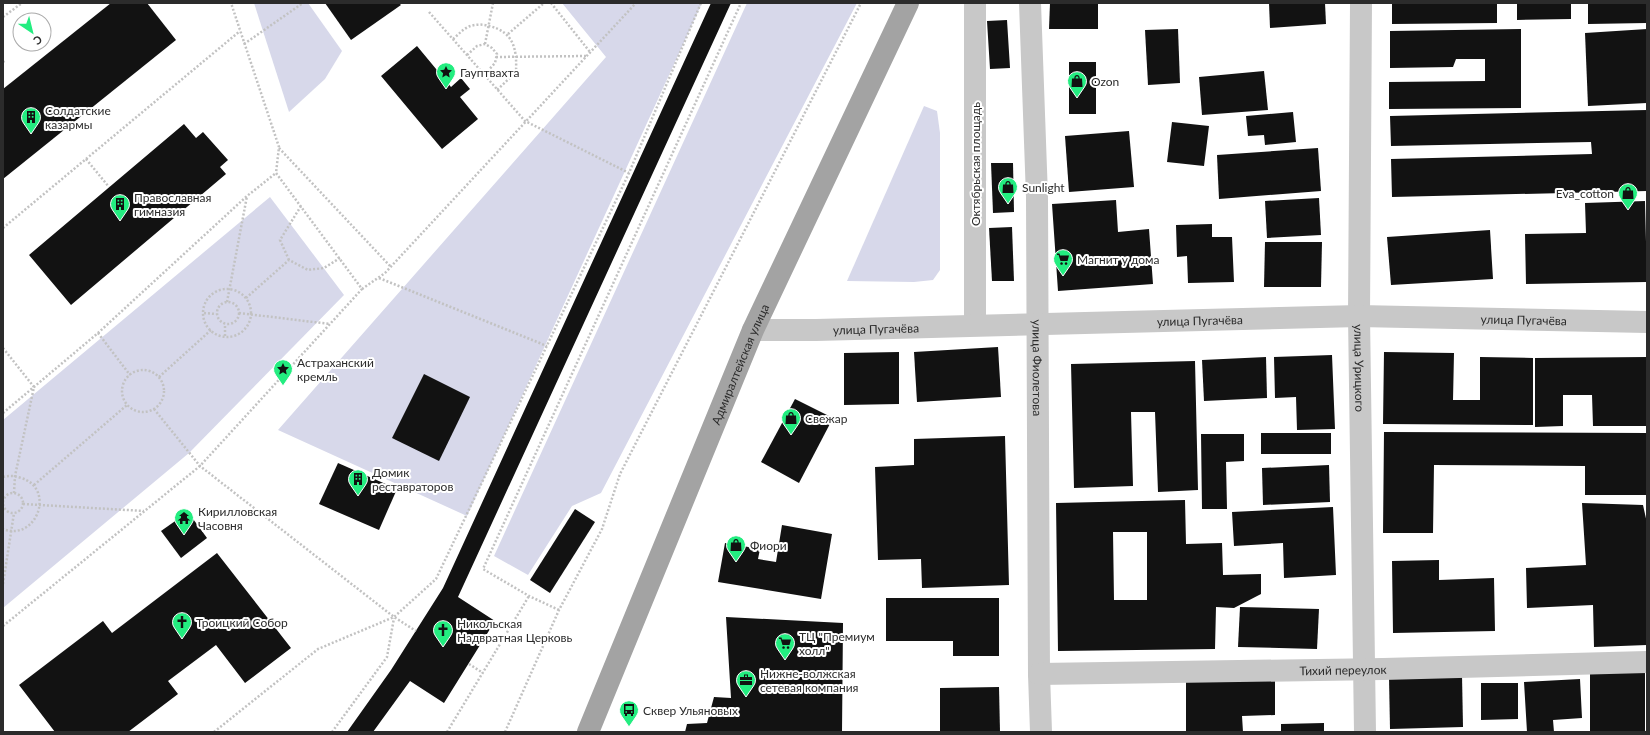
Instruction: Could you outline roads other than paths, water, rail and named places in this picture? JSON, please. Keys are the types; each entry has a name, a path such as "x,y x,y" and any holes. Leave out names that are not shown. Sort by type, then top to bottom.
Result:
{"main road":[{"name":"Адмиралтейская улица","path":"588,732 753,330 908,3"}],"street":[{"name":"Октябрьская площадь","path":"975,3 975,325"},
{"name":"улица Фиолетова","path":"1030,3 1037,197 1039,674 1041,732"},
{"name":"улица Урицкого","path":"1361,3 1359,316 1365,732"},
{"name":"улица Пугачёва","path":"753,330 816,330 1359,316 1647,322"},
{"name":"Тихий переулок","path":"1039,674 1364,669 1647,662"}],"place":[{"name":"Гауптвахта","path":"446,89"},
{"name":"Ozon","path":"1077,98"},
{"name":"Солдатские казармы","path":"31,134"},
{"name":"Sunlight","path":"1008,204"},
{"name":"Eva_cotton","path":"1628,210"},
{"name":"Православная гимназия","path":"120,221"},
{"name":"Магнит у дома","path":"1063,276"},
{"name":"Астраханский кремль","path":"283,386"},
{"name":"Свежар","path":"791,435"},
{"name":"Домик реставраторов","path":"358,496"},
{"name":"Кирилловская Часовня","path":"184,535"},
{"name":"Фиори","path":"736,562"},
{"name":"Троицкий Собор","path":"182,639"},
{"name":"Никольская Надвратная Церковь","path":"443,647"},
{"name":"ТЦ \"Премиум холл\"","path":"785,660"},
{"name":"Нижне-волжская сетевая компания","path":"746,697"},
{"name":"Сквер Ульяновых","path":"629,727"}]}
